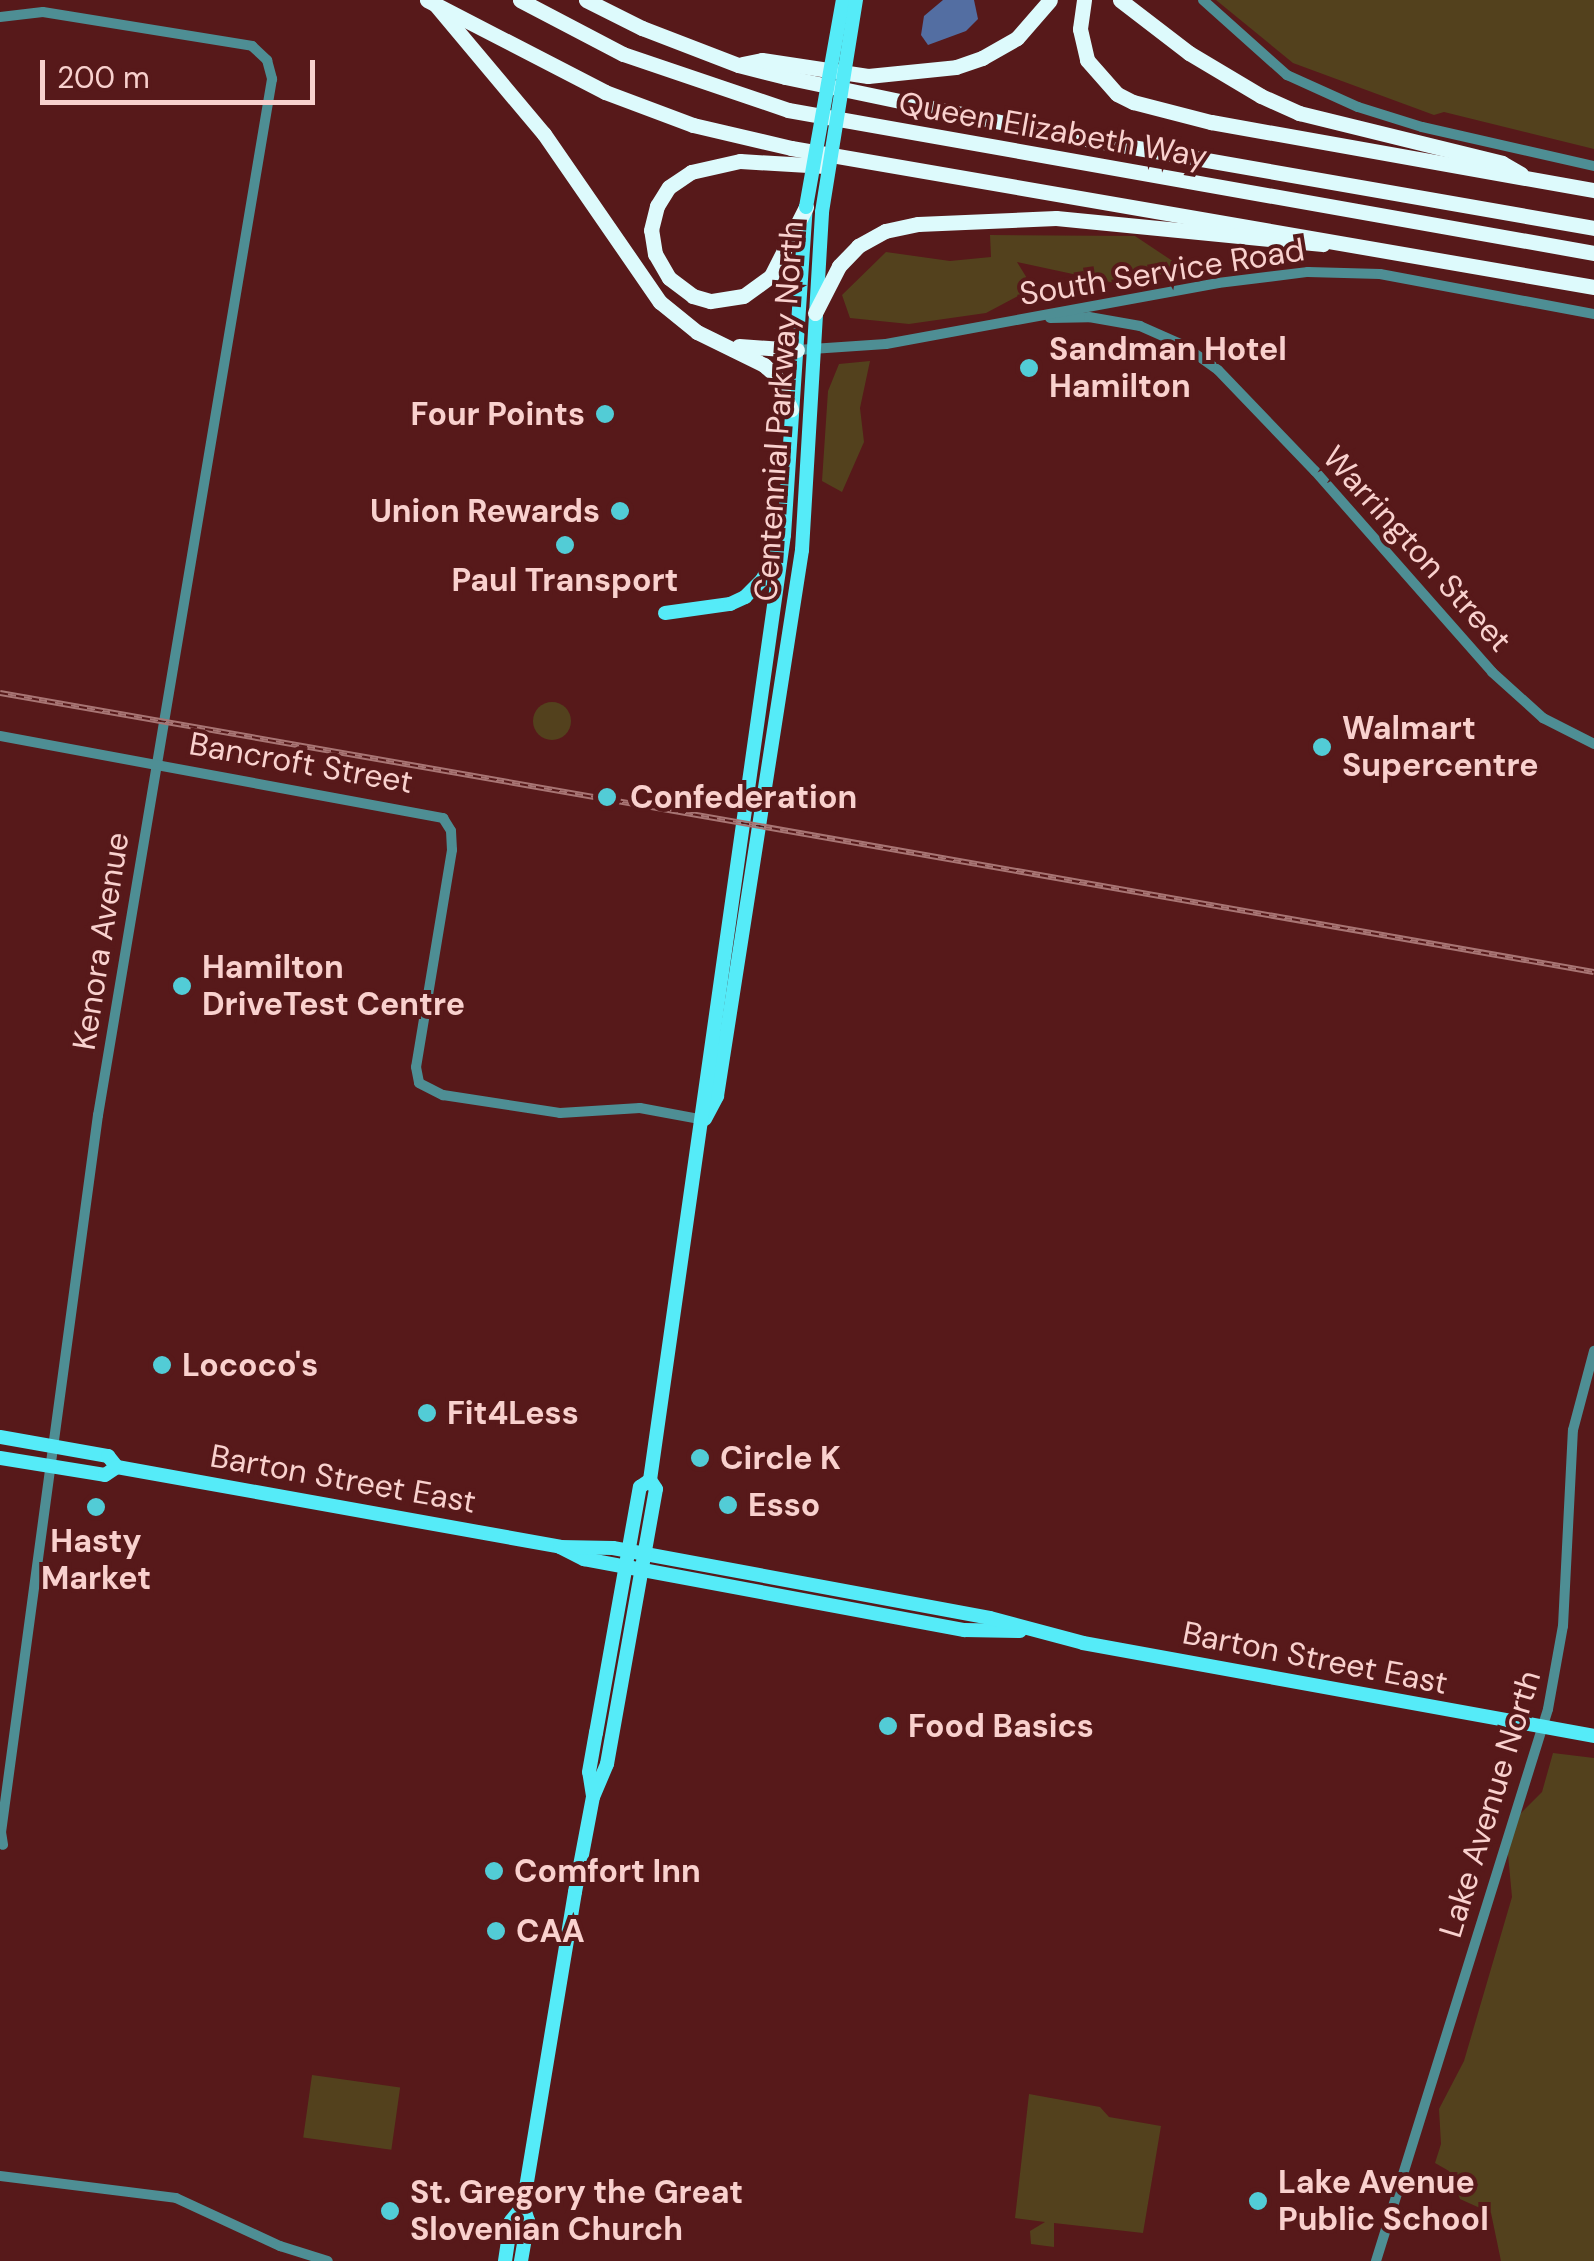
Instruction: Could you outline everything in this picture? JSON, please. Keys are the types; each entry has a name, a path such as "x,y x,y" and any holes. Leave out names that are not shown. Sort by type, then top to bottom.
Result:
{"highway":[{"path":"429,0 606,92 692,125 853,160 1594,287"},
{"path":"429,0 544,134 646,285 676,317 764,365 775,375 791,409"},
{"name":"Queen Elizabeth Way","path":"520,0 623,54 788,110 1594,253"},
{"name":"Queen Elizabeth Way","path":"586,0 642,28 738,65 1052,133 1594,228"},
{"path":"738,65 762,60 868,76 956,66 982,58 1017,38 1050,0"},
{"path":"1084,0 1080,29 1088,60 1117,94 1133,102 1211,122 1594,190"},
{"path":"1120,0 1189,52 1261,96 1299,113 1502,163 1534,180"},
{"path":"814,210 770,276 743,296 710,301 693,296 669,278 655,254 651,230 657,206 668,187 691,172 740,161 823,166 853,160"},
{"path":"808,313 839,266 858,246 886,232 918,224 1056,218 1298,245 1358,244"},
{"path":"720,342 805,349"}],"main road":[{"name":"Centennial Parkway North","path":"704,1120 717,1096 802,550 805,349 814,210 843,0"},
{"name":"Centennial Parkway North","path":"814,210 856,0"},
{"name":"Centennial Parkway North","path":"506,2261 512,2221 523,2206 593,1797 589,1772 636,1560 656,1489 650,1480 784,535 791,409 805,349"},
{"path":"665,613 730,604 745,597 762,580 784,535"},
{"name":"Barton Street East","path":"0,1438 108,1456 117,1467 560,1548 596,1545 636,1560 769,1585 990,1618 1027,1631 1594,1736"},
{"name":"Barton Street East","path":"0,1458 105,1475 117,1467"},
{"name":"Centennial Parkway North","path":"521,2261 528,2222 523,2206"}],"street":[{"path":"1202,0 1287,75 1358,107 1422,128 1594,166"},
{"name":"Kenora Avenue","path":"0,17 42,12 261,50 272,79 97,1118 1,1832 3,1845"},
{"name":"South Service Road","path":"805,349 886,344 1270,275 1343,271 1380,274 1594,314"},
{"name":"Warrington Street","path":"1024,319 1089,317 1140,326 1184,345 1218,370 1314,470 1492,672 1542,718 1594,744"},
{"name":"Bancroft Street","path":"0,736 443,818 450,831 452,850 416,1067 419,1083 443,1095 560,1113 640,1108 704,1120"},
{"name":"Lake Avenue North","path":"1376,2261 1542,1728 1563,1626 1572,1430 1594,1350"},
{"path":"0,2176 176,2198 280,2246 328,2261"}],"shaded area":[{"path":"1216,0 1594,0 1594,149 1444,112 1434,115 1293,63"},
{"path":"990,235 1135,236 1183,268 1124,285 1017,262 1033,288 986,313 909,324 850,318 842,295 886,252 950,261 991,257"},
{"path":"870,361 860,408 864,442 842,492 822,481 828,391 839,364"},
{"path":"552,702 565,708 571,721 565,734 552,740 539,734 533,721 539,708"},
{"path":"1553,1753 1594,1758 1594,2261 1501,2261 1491,2213 1460,2199 1449,2171 1435,2163 1441,2144 1439,2109 1464,2061 1512,1897 1507,1844 1517,1817 1542,1792"},
{"path":"312,2075 400,2087 391,2150 303,2137"},
{"path":"1029,2094 1100,2107 1109,2117 1161,2126 1143,2233 1054,2223 1054,2247 1031,2244 1030,2231 1045,2222 1015,2218"}],"water":[{"path":"943,0 974,0 978,19 966,31 928,45 921,35 924,16"}],"railway":[{"path":"0,693 1594,972"}],"place":[{"name":"Sandman Hotel Hamilton","path":"1029,368"},
{"name":"Four Points","path":"605,414"},
{"name":"Union Rewards","path":"620,511"},
{"name":"Paul Transport","path":"565,545"},
{"name":"Walmart Supercentre","path":"1322,747"},
{"name":"Confederation","path":"607,797"},
{"name":"Hamilton DriveTest Centre","path":"182,986"},
{"name":"Lococo's","path":"162,1365"},
{"name":"Fit4Less","path":"427,1413"},
{"name":"Circle K","path":"700,1458"},
{"name":"Esso","path":"728,1505"},
{"name":"Hasty Market","path":"96,1507"},
{"name":"Food Basics","path":"888,1726"},
{"name":"Comfort Inn","path":"494,1871"},
{"name":"CAA","path":"496,1931"},
{"name":"Lake Avenue Public School","path":"1258,2201"},
{"name":"St. Gregory the Great Slovenian Church","path":"390,2211"}]}
